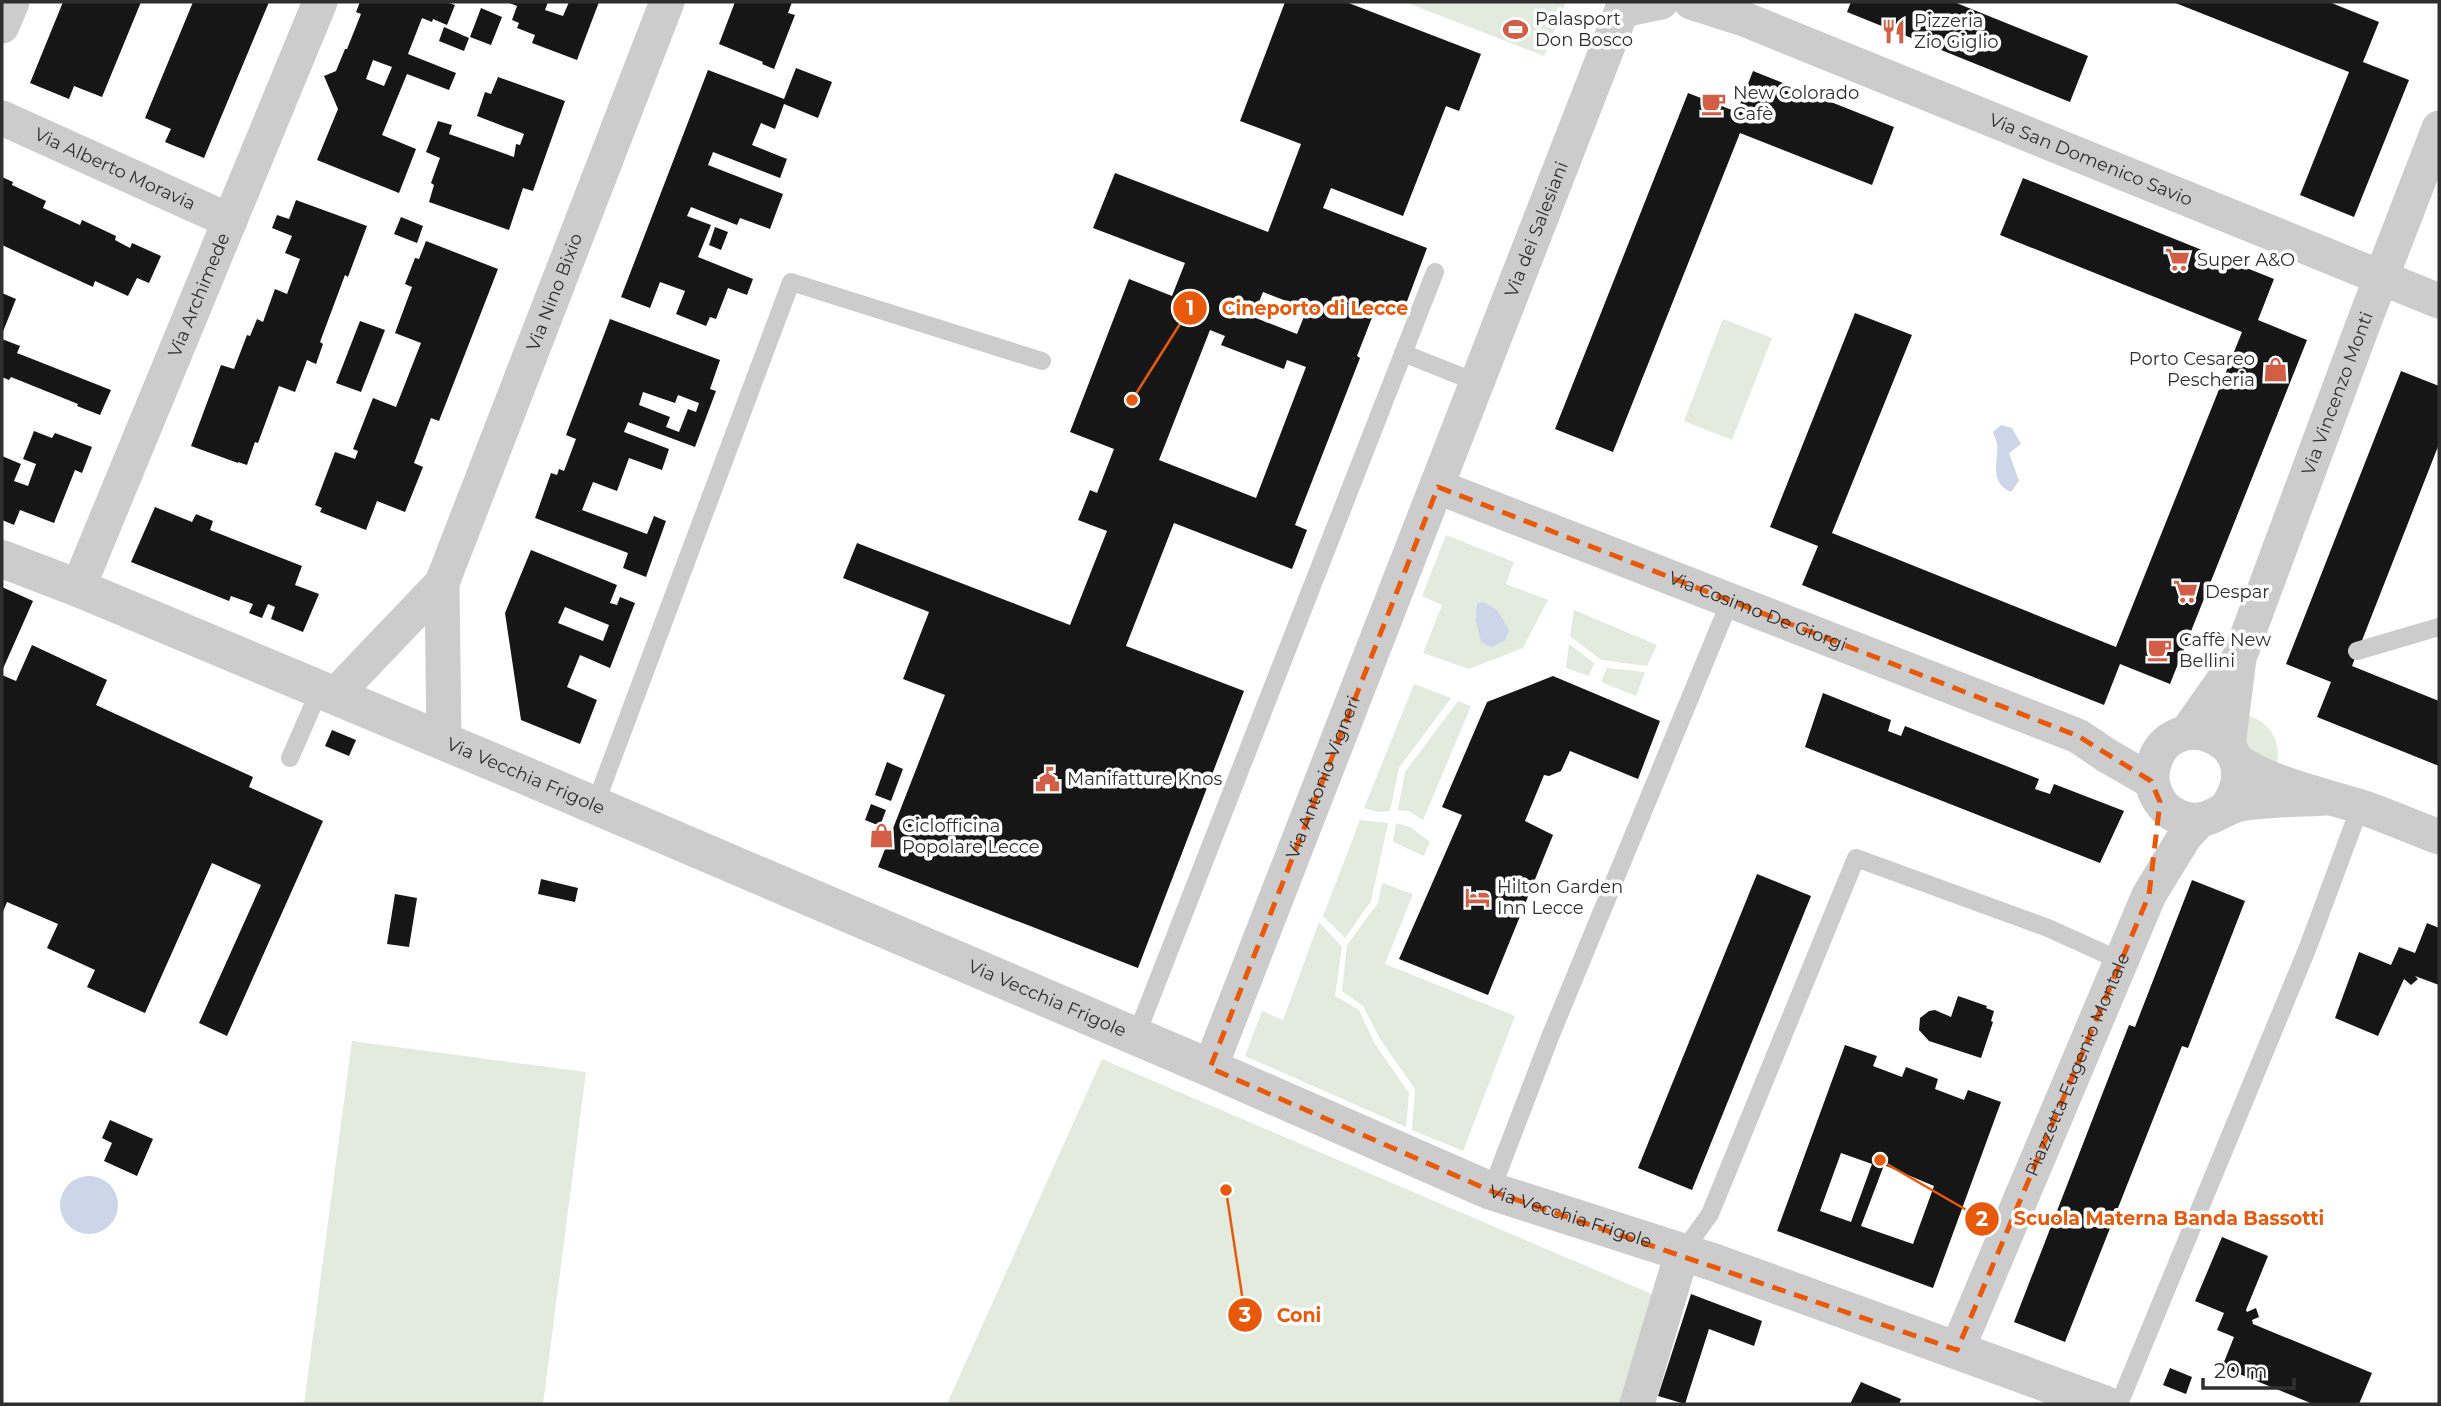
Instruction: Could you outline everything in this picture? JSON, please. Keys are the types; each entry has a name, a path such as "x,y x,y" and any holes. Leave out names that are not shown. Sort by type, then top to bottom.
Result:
{"street":[{"path":"2,26 12,2"},
{"name":"Via Archimede","path":"78,588 320,2"},
{"name":"Via Nino Bixio","path":"444,742 442,583 667,2"},
{"name":"Via dei Salesiani","path":"1438,487 1622,6 1661,2"},
{"path":"1691,2 1748,10"},
{"name":"Via San Domenico Savio","path":"1748,10 2381,279 2439,301"},
{"name":"Via Alberto Moravia","path":"2,118 230,221"},
{"name":"Via Vincenzo Monti","path":"2233,753 2239,658 2439,128"},
{"name":"Via Cosimo De Giorgi","path":"1438,487 2078,736 2155,792 2171,813 2185,819 2244,803 2325,798"},
{"name":"Via Antonio Vigneri","path":"1210,1068 1438,487"},
{"name":"Via Vecchia Frigole","path":"2,559 78,588 595,805 1491,1191 1713,1262 2104,1404"},
{"name":"Via Nino Bixio","path":"328,692 442,583"},
{"name":"Via Vincenzo Monti","path":"2176,738 2239,658"},
{"name":"Via Cosimo De Giorgi","path":"2078,736 2113,737 2147,744 2202,732 2217,737 2248,768 2439,837"},
{"path":"2155,792 2153,762 2176,738"},
{"path":"2213,813 2236,794 2240,777 2233,753"},
{"name":"Piazzetta Eugenio Montale","path":"2149,895 2152,856 2160,824 2155,792"},
{"name":"Piazzetta Eugenio Montale","path":"1957,1350 2149,895 2185,835 2213,813"},
{"path":"1637,1404 1682,1254"}],"lane":[{"path":"1136,1036 1435,272"},
{"path":"595,805 791,282 1042,362"},
{"path":"1404,353 1478,383"},
{"path":"1491,1191 1555,1024 1730,601"},
{"path":"2357,651 2439,627"},
{"path":"290,758 328,692"},
{"path":"2119,1404 2308,947 2360,807"},
{"path":"1682,1254 1710,1214 1856,858 2048,928 2121,961"}],"highlighted area":[{"path":"1438,487 2078,736 2151,781 2160,802 2149,895 1957,1350 1491,1191 1210,1068"}],"shaded area":[{"name":"Palasport Don Bosco","path":"1405,2 1566,2 1544,56"},
{"path":"1723,319 1772,338 1732,440 1684,421"},
{"path":"1446,535 1514,562 1506,584 1548,600 1523,648 1469,669 1423,653 1442,605 1422,596"},
{"path":"1574,610 1657,645 1647,666 1601,660 1570,636"},
{"path":"1569,644 1594,663 1589,676 1566,668"},
{"path":"1607,668 1645,672 1636,696 1601,682"},
{"path":"1414,684 1451,698 1399,768 1390,811 1377,812 1364,808"},
{"path":"1458,701 1471,706 1423,820 1409,811 1398,810 1405,772"},
{"path":"2244,714 2260,721 2272,733 2277,747 2277,765 2247,749 2242,728"},
{"path":"1360,820 1388,823 1371,901 1345,938 1323,916"},
{"path":"1396,823 1410,827 1430,842 1424,856 1393,842"},
{"path":"1382,883 1413,894 1385,964 1515,1016 1463,1151 1412,1130 1415,1089 1380,1039 1363,1006 1342,991 1347,945 1378,903"},
{"path":"1319,922 1342,947 1335,996 1359,1010 1375,1044 1409,1093 1406,1127 1245,1056 1262,1011 1283,1020"},
{"path":"352,1041 586,1072 543,1404 304,1404"},
{"path":"1102,1059 1654,1295 1626,1404 947,1404"}],"water":[{"path":"2001,425 2012,428 2021,444 2009,453 2019,481 2011,492 1999,483 1997,477 1997,443 1993,432"},
{"path":"1484,602 1497,610 1509,630 1505,641 1491,647 1481,642 1476,621 1477,604"},
{"path":"89,1176 100,1178 113,1189 118,1205 116,1216 105,1229 89,1234 78,1232 65,1221 60,1205 62,1194 73,1181"}],"building":[{"path":"63,2 141,2 102,97 74,86 69,99 30,83"},
{"path":"193,2 269,2 204,158 165,142 171,129 145,118"},
{"path":"360,2 446,2 455,5 447,25 422,18 408,54 456,73 449,90 407,74 382,135 416,149 399,193 317,160 338,109 324,76 336,71 347,49 361,14 356,12","holes":["373,60 392,67 384,86 366,79"]},
{"path":"507,2 548,2 545,10 563,16 569,2 599,2 577,60 532,43 535,35 517,28 519,23 512,20 517,6"},
{"path":"735,2 792,2 788,13 795,15 774,69 719,44"},
{"path":"1285,2 1346,2 1481,54 1459,111 1446,106 1403,216 1331,188 1323,208 1427,248 1403,312 1378,302 1357,356 1360,358 1295,525 1307,530 1292,569 1174,523 1126,646 1244,691 1138,968 878,867 945,695 903,679 929,612 843,578 857,543 1070,625 1107,531 1078,520 1090,490 1097,493 1114,449 1070,432 1129,279 1172,296 1185,263 1093,228 1115,173 1268,232 1301,144 1240,121","holes":["1263,292 1307,309 1297,334 1253,317","1210,330 1225,336 1221,345 1284,369 1287,360 1306,367 1256,498 1159,460"]},
{"path":"1851,2 1954,2 2088,56 2070,102 1847,12"},
{"path":"2173,2 2329,2 2379,22 2363,62 2409,80 2354,217 2300,195 2349,72"},
{"path":"481,8 502,17 491,45 470,37"},
{"path":"444,27 469,38 464,51 439,41"},
{"path":"796,68 832,82 818,118 784,104 775,129 761,123 752,145 787,159 780,178 713,152 708,165 783,194 770,229 740,218 737,225 691,207 687,216 711,225 698,257 753,279 747,295 728,288 716,319 710,317 706,326 676,314 685,291 660,282 650,308 621,297 708,70 784,99"},
{"path":"1753,71 1894,127 1872,185 1740,133 1613,452 1555,429 1688,93 1737,112"},
{"path":"498,77 565,101 533,191 523,188 509,230 429,202 434,185 431,183 440,158 426,152 438,121 452,125 449,134 514,157 516,144 520,145 524,134 477,116 485,92 491,94"},
{"path":"2,177 13,182 12,185 46,201 43,208 80,225 82,220 116,236 115,240 130,248 132,243 161,256 149,283 137,278 128,296 95,281 93,287 2,245"},
{"path":"2023,178 2274,279 2258,320 2307,340 2170,684 2120,664 2104,705 1802,585 1818,546 1770,527 1855,313 1912,335 1832,533 2116,647 2242,332 2000,235"},
{"path":"296,200 367,226 320,342 323,344 316,364 307,360 295,392 279,386 247,465 191,446 221,365 234,369 247,335 250,336 257,319 263,322 275,289 287,294 300,259 285,253 292,236 272,228 277,215 289,219"},
{"path":"401,217 423,226 417,243 394,234"},
{"path":"715,227 728,232 721,250 709,245"},
{"path":"426,241 498,269 439,421 431,418 414,463 423,467 405,512 377,501 366,530 320,512 322,508 315,505 335,452 355,459 358,451 353,449 373,398 396,407 421,343 395,333 412,287 405,284 415,258 419,259"},
{"path":"2,293 16,299 2,334"},
{"path":"610,319 720,360 710,389 716,391 695,447 628,422 624,432 669,449 662,470 629,458 617,491 593,482 582,510 647,534 654,516 666,521 646,577 623,568 628,553 535,518 551,473 557,475 559,469 564,471 576,439 566,435","holes":["643,392 675,403 678,395 699,403 696,412 688,409 679,432 666,427 670,417 639,405"]},
{"path":"360,321 385,330 361,392 336,383"},
{"path":"2,339 20,346 17,353 111,390 100,415 11,377 9,380 2,377"},
{"path":"2401,371 2439,386 2439,444 2352,666 2439,701 2439,766 2317,717 2331,682 2286,664"},
{"path":"34,431 52,438 55,433 92,447 82,473 75,470 54,523 20,510 14,525 2,520 2,456 21,464 14,481 28,486 36,464 23,459"},
{"path":"155,507 192,522 196,514 213,521 210,530 302,566 295,585 319,594 303,632 271,619 275,607 268,604 262,618 249,613 253,604 231,596 229,601 131,562"},
{"path":"531,550 617,585 610,603 617,605 620,597 635,603 610,668 580,655 567,687 597,700 580,744 521,720 505,613","holes":["565,607 609,625 603,641 558,623"]},
{"path":"2,587 33,601 2,671"},
{"path":"32,645 107,680 96,705 253,777 249,787 323,821 227,1036 199,1023 261,885 212,863 145,1013 87,987 95,970 47,948 58,924 7,902 2,914 2,675 16,681"},
{"name":"Hilton Garden Inn Lecce","path":"1553,676 1660,721 1638,779 1570,751 1561,771 1549,776 1544,775 1525,821 1553,835 1488,995 1399,959 1462,815 1442,807 1487,702"},
{"path":"1823,693 1891,720 1888,731 1901,736 1905,726 2039,779 2035,789 2050,794 2054,784 2124,811 2100,863 1805,747"},
{"path":"332,730 356,740 349,756 325,746"},
{"path":"887,762 903,769 891,801 875,795"},
{"path":"871,804 886,810 880,826 865,820"},
{"path":"1757,874 1811,896 1692,1190 1638,1168"},
{"path":"541,879 578,888 575,902 538,894"},
{"path":"2192,880 2245,901 2188,1048 2182,1046 2065,1342 2014,1322 2129,1025 2135,1027"},
{"path":"395,894 417,898 409,947 387,944"},
{"path":"2427,923 2439,928 2439,985 2415,976 2418,979 2411,985 2404,979 2378,1036 2335,1018 2359,952 2391,965 2399,947 2415,953"},
{"path":"1958,996 1994,1011 1981,1058 1929,1041 1919,1030 1920,1018 1929,1011 1935,1010 1951,1017"},
{"path":"1845,1045 1877,1056 1873,1066 1902,1077 1906,1067 1938,1079 1935,1089 1964,1100 1968,1090 2001,1102 1933,1288 1777,1231","holes":["1841,1153 1872,1164 1851,1222 1820,1211","1884,1165 1934,1186 1913,1244 1861,1226"]},
{"path":"110,1120 153,1139 137,1176 104,1161 112,1143 102,1138"},
{"path":"2222,1237 2268,1256 2246,1310 2247,1312 2256,1308 2259,1317 2252,1320 2253,1324 2372,1373 2359,1404 2313,1404 2222,1367 2234,1337 2217,1330 2224,1313 2195,1301"},
{"path":"1691,1294 1762,1321 1754,1346 1709,1329 1685,1404 1658,1396"},
{"path":"2170,1368 2192,1377 2186,1394 2163,1385"},
{"path":"1861,1382 1901,1399 1899,1404 1850,1404"}],"place":[{"name":"Palasport Don Bosco","path":"1515,29"},
{"name":"Pizzeria Zio Giglio","path":"1894,31"},
{"name":"New Colorado Cafè","path":"1713,103"},
{"name":"Super A&O","path":"2177,260"},
{"name":"Porto Cesareo Pescheria","path":"2275,369"},
{"name":"Cineporto di Lecce","path":"1132,400"},
{"name":"Despar","path":"2185,592"},
{"name":"Caffè New Bellini","path":"2159,650"},
{"name":"Manifatture Knos","path":"1047,779"},
{"name":"Ciclofficina Popolare Lecce","path":"882,836"},
{"name":"Hilton Garden Inn Lecce","path":"1477,897"},
{"name":"Scuola Materna Banda Bassotti","path":"1880,1160"},
{"name":"Coni","path":"1226,1190"}]}
